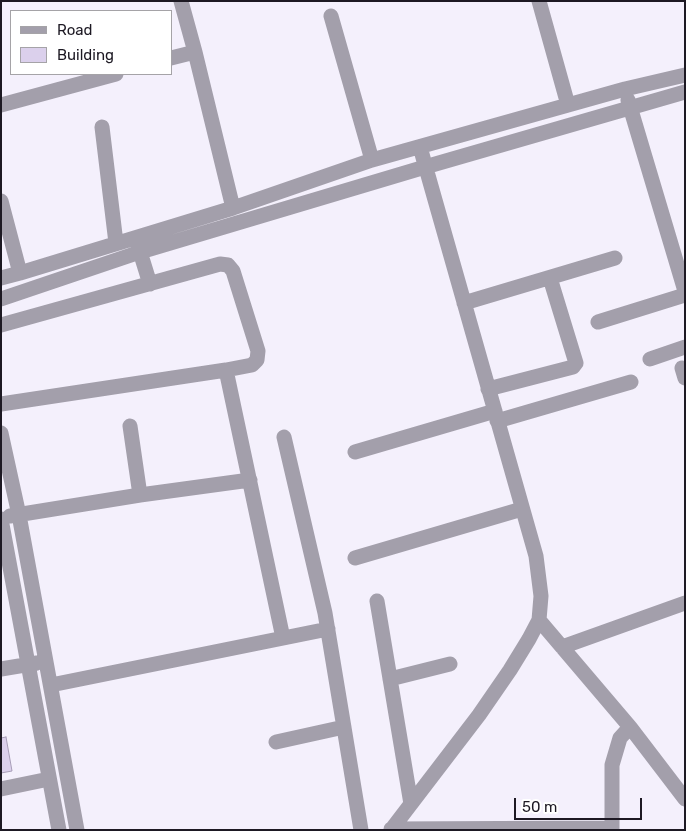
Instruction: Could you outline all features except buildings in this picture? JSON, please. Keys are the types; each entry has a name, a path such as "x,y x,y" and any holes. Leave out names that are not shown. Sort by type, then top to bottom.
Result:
{"street":[{"path":"181,1 233,208"},
{"path":"539,1 568,105"},
{"path":"331,16 372,160"},
{"path":"172,58 195,52"},
{"path":"1,105 112,75"},
{"path":"1,299 233,208 372,160 625,89 685,75"},
{"path":"598,322 685,293 625,89"},
{"path":"1,278 116,243 138,245 426,167 685,92"},
{"path":"102,127 116,243"},
{"path":"391,829 479,715 510,670 539,620 541,596 536,556 420,147"},
{"path":"1,200 20,273"},
{"path":"138,245 150,284"},
{"path":"464,303 615,258"},
{"path":"1,325 220,264 228,265 232,271 258,351 257,360 252,365 1,404"},
{"path":"488,390 573,367 576,363 550,278"},
{"path":"650,360 685,347"},
{"path":"226,370 283,638"},
{"path":"355,452 631,382"},
{"path":"130,426 140,495"},
{"path":"1,433 20,514 78,830"},
{"path":"284,437 328,629 361,830"},
{"path":"59,830 1,519 20,514 140,495 250,480"},
{"path":"355,558 522,509"},
{"path":"377,601 411,804"},
{"path":"562,647 685,603"},
{"path":"539,620 630,727 685,799"},
{"path":"51,685 328,629"},
{"path":"1,669 47,661"},
{"path":"390,679 450,664"},
{"path":"276,742 344,727"},
{"path":"391,829 612,829 612,765 620,738 630,727"},
{"path":"1,789 49,778"}]}
